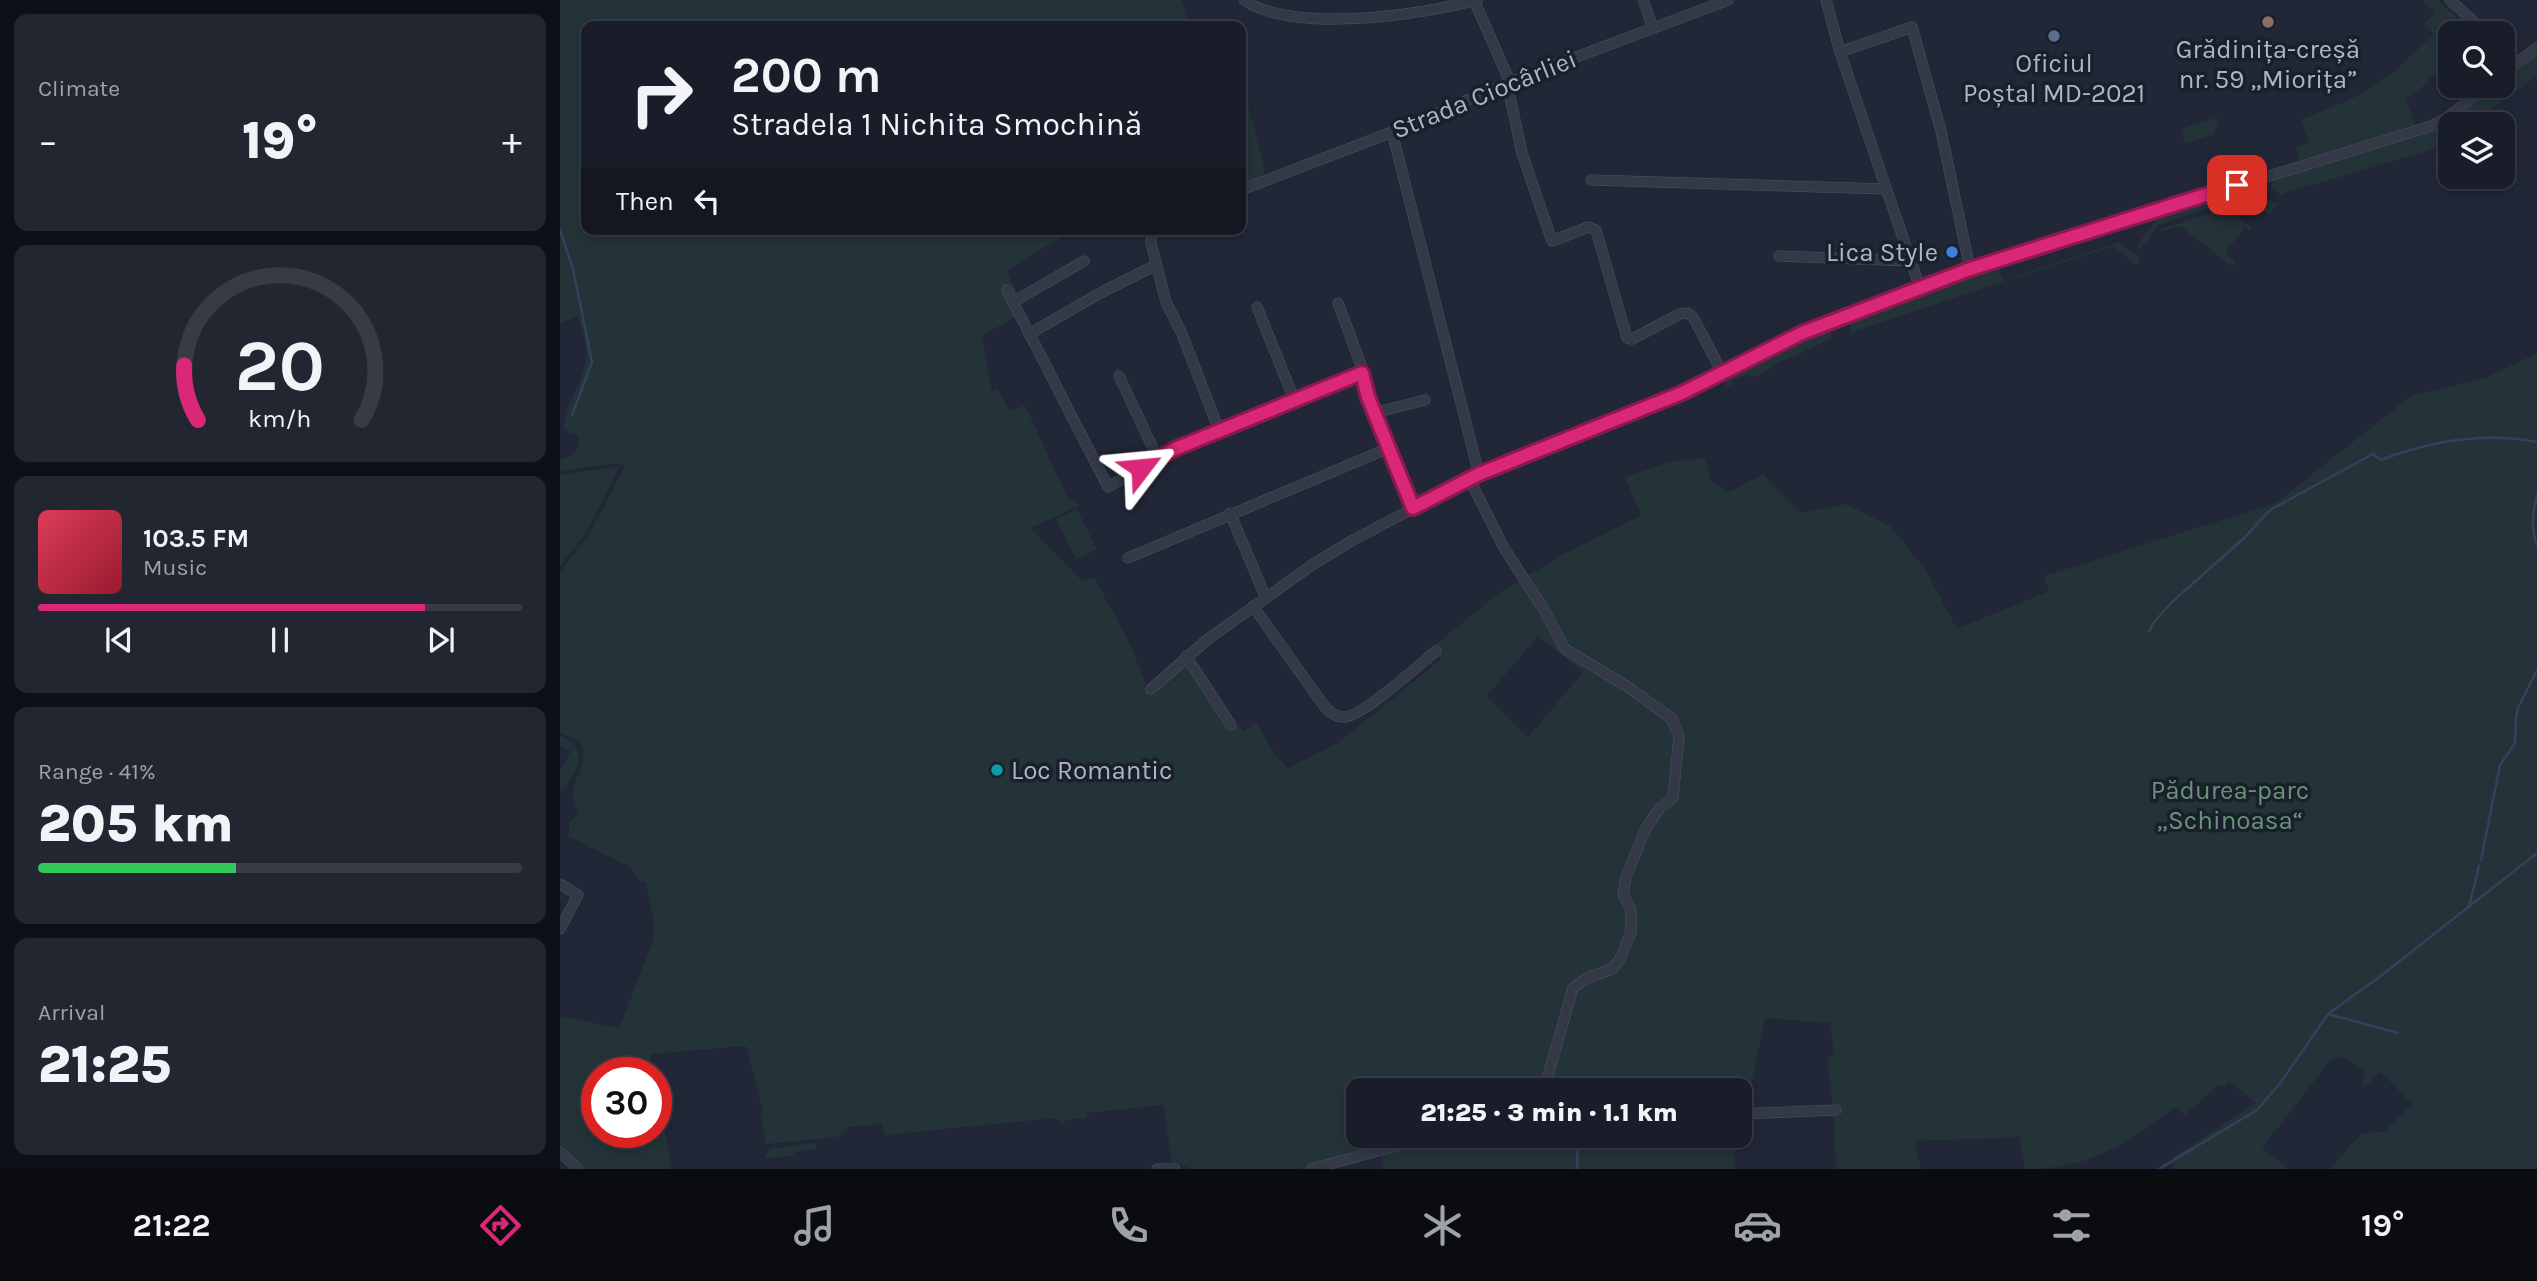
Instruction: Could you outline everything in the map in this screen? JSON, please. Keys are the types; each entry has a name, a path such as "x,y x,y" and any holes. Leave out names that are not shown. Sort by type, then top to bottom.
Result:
{"street":[{"path":"1244,0 1252,6 1279,16 1325,19 1381,15 1475,0 1510,82 1509,92 1522,153 1552,241 1589,227 1596,229 1627,338 1632,339 1680,314 1688,313 1693,317 1723,374"},
{"path":"1643,0 1653,28"},
{"name":"Strada Ciocârliei","path":"1246,189 1510,82 1728,0"},
{"path":"1826,0 1840,52 1920,288"},
{"path":"2450,0 2473,21"},
{"path":"1840,52 1912,27 1941,131 1970,269"},
{"path":"2517,63 2537,48"},
{"path":"1151,690 1186,656 1265,596 1353,540 1474,476 1682,393 1802,333 1970,269 2431,126 2472,98"},
{"path":"1392,132 1474,476 1504,548 1544,610 1565,649 1628,687 1672,719 1679,737 1673,798 1660,808 1646,828 1626,877 1623,894 1631,910 1631,932 1620,959 1612,969 1587,978 1573,988 1547,1078"},
{"path":"1591,180 1886,189"},
{"path":"1152,235 1151,243 1166,302 1182,334 1219,430"},
{"path":"1779,256 1911,261"},
{"path":"1013,302 1084,261"},
{"path":"1029,334 1156,265"},
{"path":"1007,290 1108,487 1219,430 1362,373"},
{"path":"1338,303 1361,365 1362,380 1374,413 1413,508"},
{"path":"1257,307 1294,399"},
{"path":"1119,376 1158,459"},
{"path":"1374,413 1425,400"},
{"path":"1128,558 1389,448"},
{"path":"1230,513 1265,596"},
{"path":"1253,606 1322,703 1332,714 1341,718 1353,716 1368,706 1436,651"},
{"path":"1186,656 1231,725"},
{"path":"560,884 578,895 560,929"},
{"path":"1752,1114 1836,1110"},
{"path":"1311,1169 1389,1148"},
{"path":"560,1152 578,1169"},
{"path":"1157,1169 1175,1169"}],"green space":[{"name":"Pădurea-parc „Schinoasa“","path":"560,0 1182,0 1188,21 581,21 581,235 1065,235 1006,271 1017,292 1006,299 1015,317 982,336 992,391 997,389 1010,411 1025,405 1067,497 1081,505 1031,528 1083,582 1094,577 1130,644 1146,685 1154,695 1187,662 1230,730 1239,725 1244,731 1256,722 1274,753 1288,768 1341,741 1441,659 1435,645 1496,595 1560,556 1641,515 1625,477 1670,462 1705,458 1711,480 1729,492 1763,474 1802,513 1846,504 1890,526 1925,569 1957,629 2049,591 2044,576 2276,503 2411,396 2485,378 2537,353 2537,1169 2329,1169 2361,1134 2385,1131 2412,1104 2381,1072 2365,1086 2361,1083 2363,1071 2343,1057 2329,1062 2262,1148 2289,1169 2173,1169 2172,1158 2256,1103 2229,1081 2225,1085 2219,1085 2185,1115 2175,1107 2123,1143 2069,1165 2025,1169 2019,1136 1914,1141 1921,1169 1836,1169 1827,1057 1834,1055 1830,1023 1765,1018 1752,1082 1752,1078 1346,1078 1346,1148 1370,1148 1299,1169 1193,1169 1172,1162 1163,1105 1087,1113 1087,1118 1068,1120 1061,1124 1057,1118 884,1135 882,1124 849,1127 837,1137 766,1144 760,1115 763,1111 746,1046 650,1054 650,1057 581,1057 581,1148 668,1148 671,1169 583,1169 560,1148 560,1016 619,1028 653,941 654,922 646,883 638,880 631,868 569,836 569,822 578,815 573,794 583,755 579,741 560,732 560,572 590,533 625,466 617,463 560,471 560,460 575,454 580,439 576,433 570,435 569,430 564,430 567,412 584,369 585,344 578,316 560,323","holes":["1538,636 1583,672 1528,737 1487,696"]},
{"path":"2423,0 2438,0 2460,21 2438,21 2438,70 2406,99 2415,125 2300,161 2296,148 2309,143 2301,120 2353,98 2394,72 2434,34 2424,23 2435,13"},
{"path":"2537,54 2537,76 2515,92 2515,71"},
{"path":"1246,96 1265,170 1260,179 1246,185"},
{"path":"2480,98 2506,98 2487,112 2462,112"},
{"path":"2215,118 2218,120 2214,134 2184,142 2181,129"},
{"path":"2438,127 2437,148 2282,196 2270,187 2273,179 2430,132"},
{"path":"2260,196 2277,204 2270,214 2263,210 2257,218 2250,208 2253,199"},
{"path":"2210,198 2222,204 2158,225 2141,249 2137,246 2160,213"},
{"path":"2228,208 2251,227 2250,231 2245,227 2225,253 2235,262 2232,266 2180,226 2159,232 2161,229"},
{"path":"2119,242 2141,259 2137,265 2112,247 2009,278"},
{"path":"1994,265 1998,266 2004,281 1850,333 1851,325 1859,313"},
{"path":"1824,326 1831,333 1832,339 1771,366 1769,370 1751,378 1749,374 1734,380 1735,384 1726,387 1725,379 1731,373"},
{"path":"619,468 585,534 560,566 560,475"},
{"path":"1077,509 1097,549 1076,559 1056,519"},
{"path":"560,736 575,743 580,761 567,786 560,793 560,770 571,751 560,745"},
{"path":"816,1143 816,1149 794,1152 793,1156 765,1158 770,1149"},
{"path":"1400,1148 1736,1148 1735,1169 1383,1169 1381,1153"}],"waterway":[{"path":"560,230 573,269 592,362 572,415"},
{"path":"2149,631 2172,602 2244,538 2270,510 2373,454 2381,460 2438,443 2478,438 2537,442"},
{"path":"2537,495 2533,514 2537,545"},
{"path":"2481,860 2500,765 2515,743 2518,708 2537,670"},
{"path":"2159,1169 2257,1110 2281,1082 2328,1014 2537,853"},
{"path":"2469,907 2479,866"},
{"path":"2328,1014 2398,1033"},
{"path":"1577,1169 1578,1148"}],"place":[{"name":"Grădinița-creșă nr. 59 „Miorița”","path":"2268,22"},
{"name":"Oficiul Poștal MD-2021","path":"2054,36"},
{"name":"Lica Style","path":"1952,252"},
{"name":"Loc Romantic","path":"997,770"}],"route":[{"path":"1141,468 1177,448 1362,373 1368,397 1413,508 1479,474 1682,393 1802,333 1970,269 2237,185"}]}
